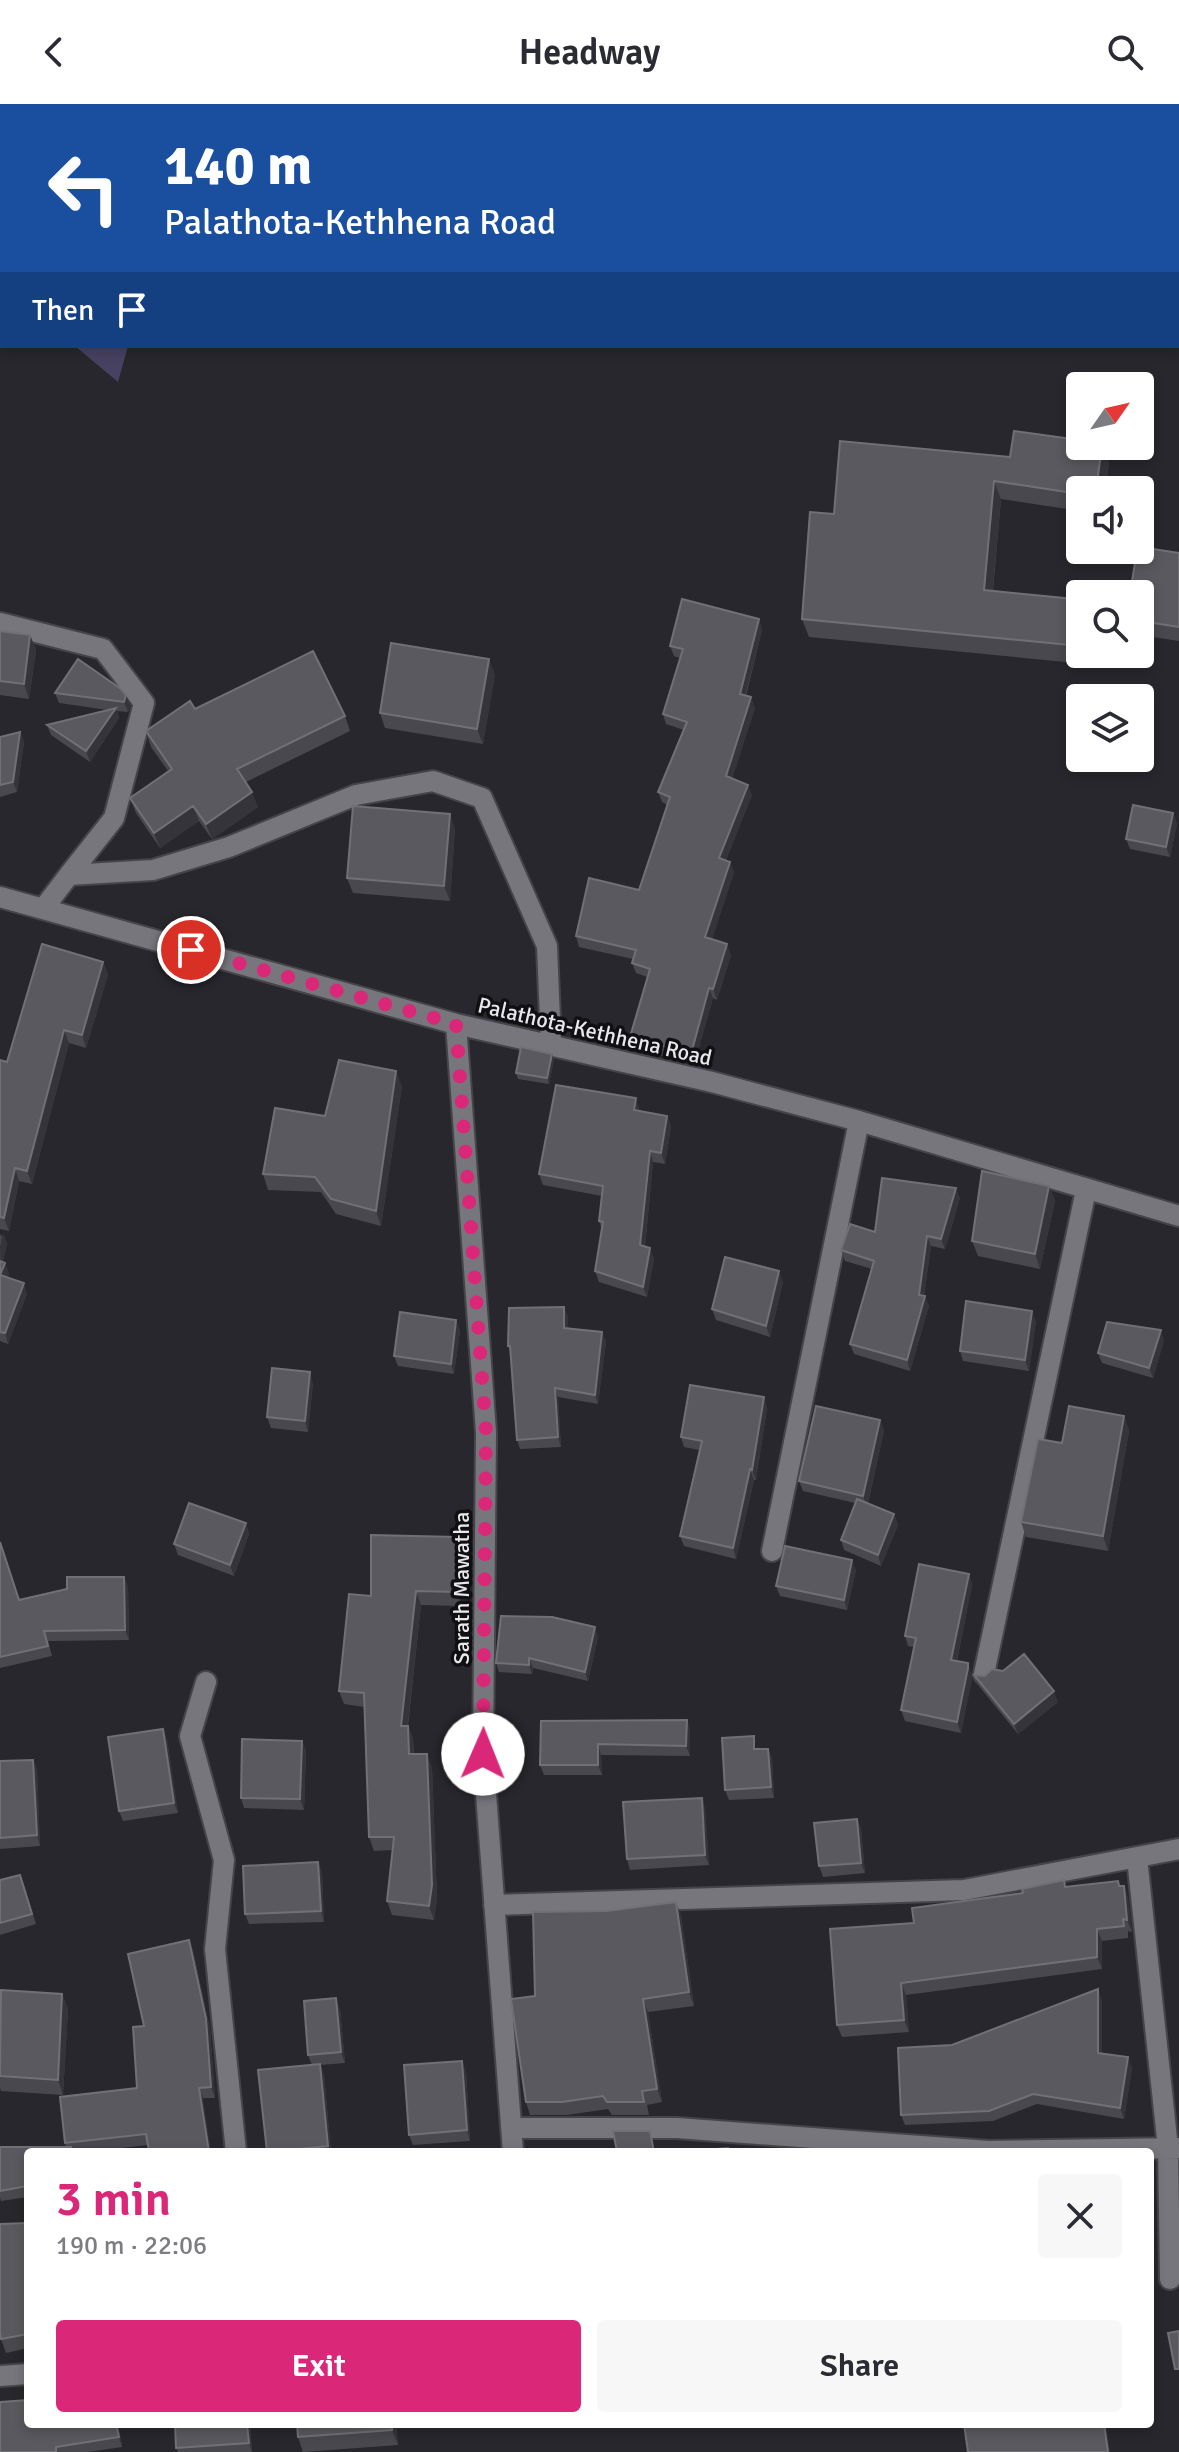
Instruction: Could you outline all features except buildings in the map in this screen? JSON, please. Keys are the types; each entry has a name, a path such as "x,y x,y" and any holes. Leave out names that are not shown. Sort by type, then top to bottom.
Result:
{"street":[{"path":"0,623 103,649 144,703 114,818 43,909"},
{"path":"69,875 153,870 229,847 356,795 433,781 482,798 547,946 551,1044"},
{"name":"Palathota-Kethhena Road","path":"0,897 456,1024 712,1082 859,1121 1179,1216"},
{"name":"Sarath Mawatha","path":"456,1024 486,1432 483,1754 513,2148"},
{"path":"772,1551 859,1121"},
{"path":"984,1674 1086,1190"},
{"path":"206,1682 190,1736 224,1860 215,1949 236,2148"},
{"path":"494,1905 964,1890 1179,1849"},
{"path":"1137,1858 1174,2148 1166,2280"},
{"path":"511,2128 677,2128 948,2148"},
{"path":"1154,2148 1174,2148"},
{"path":"0,2376 24,2374"}],"shaded area":[{"path":"77,348 127,348 118,382"}],"route":[{"path":"191,950 456,1024 486,1432 483,1754"}]}
